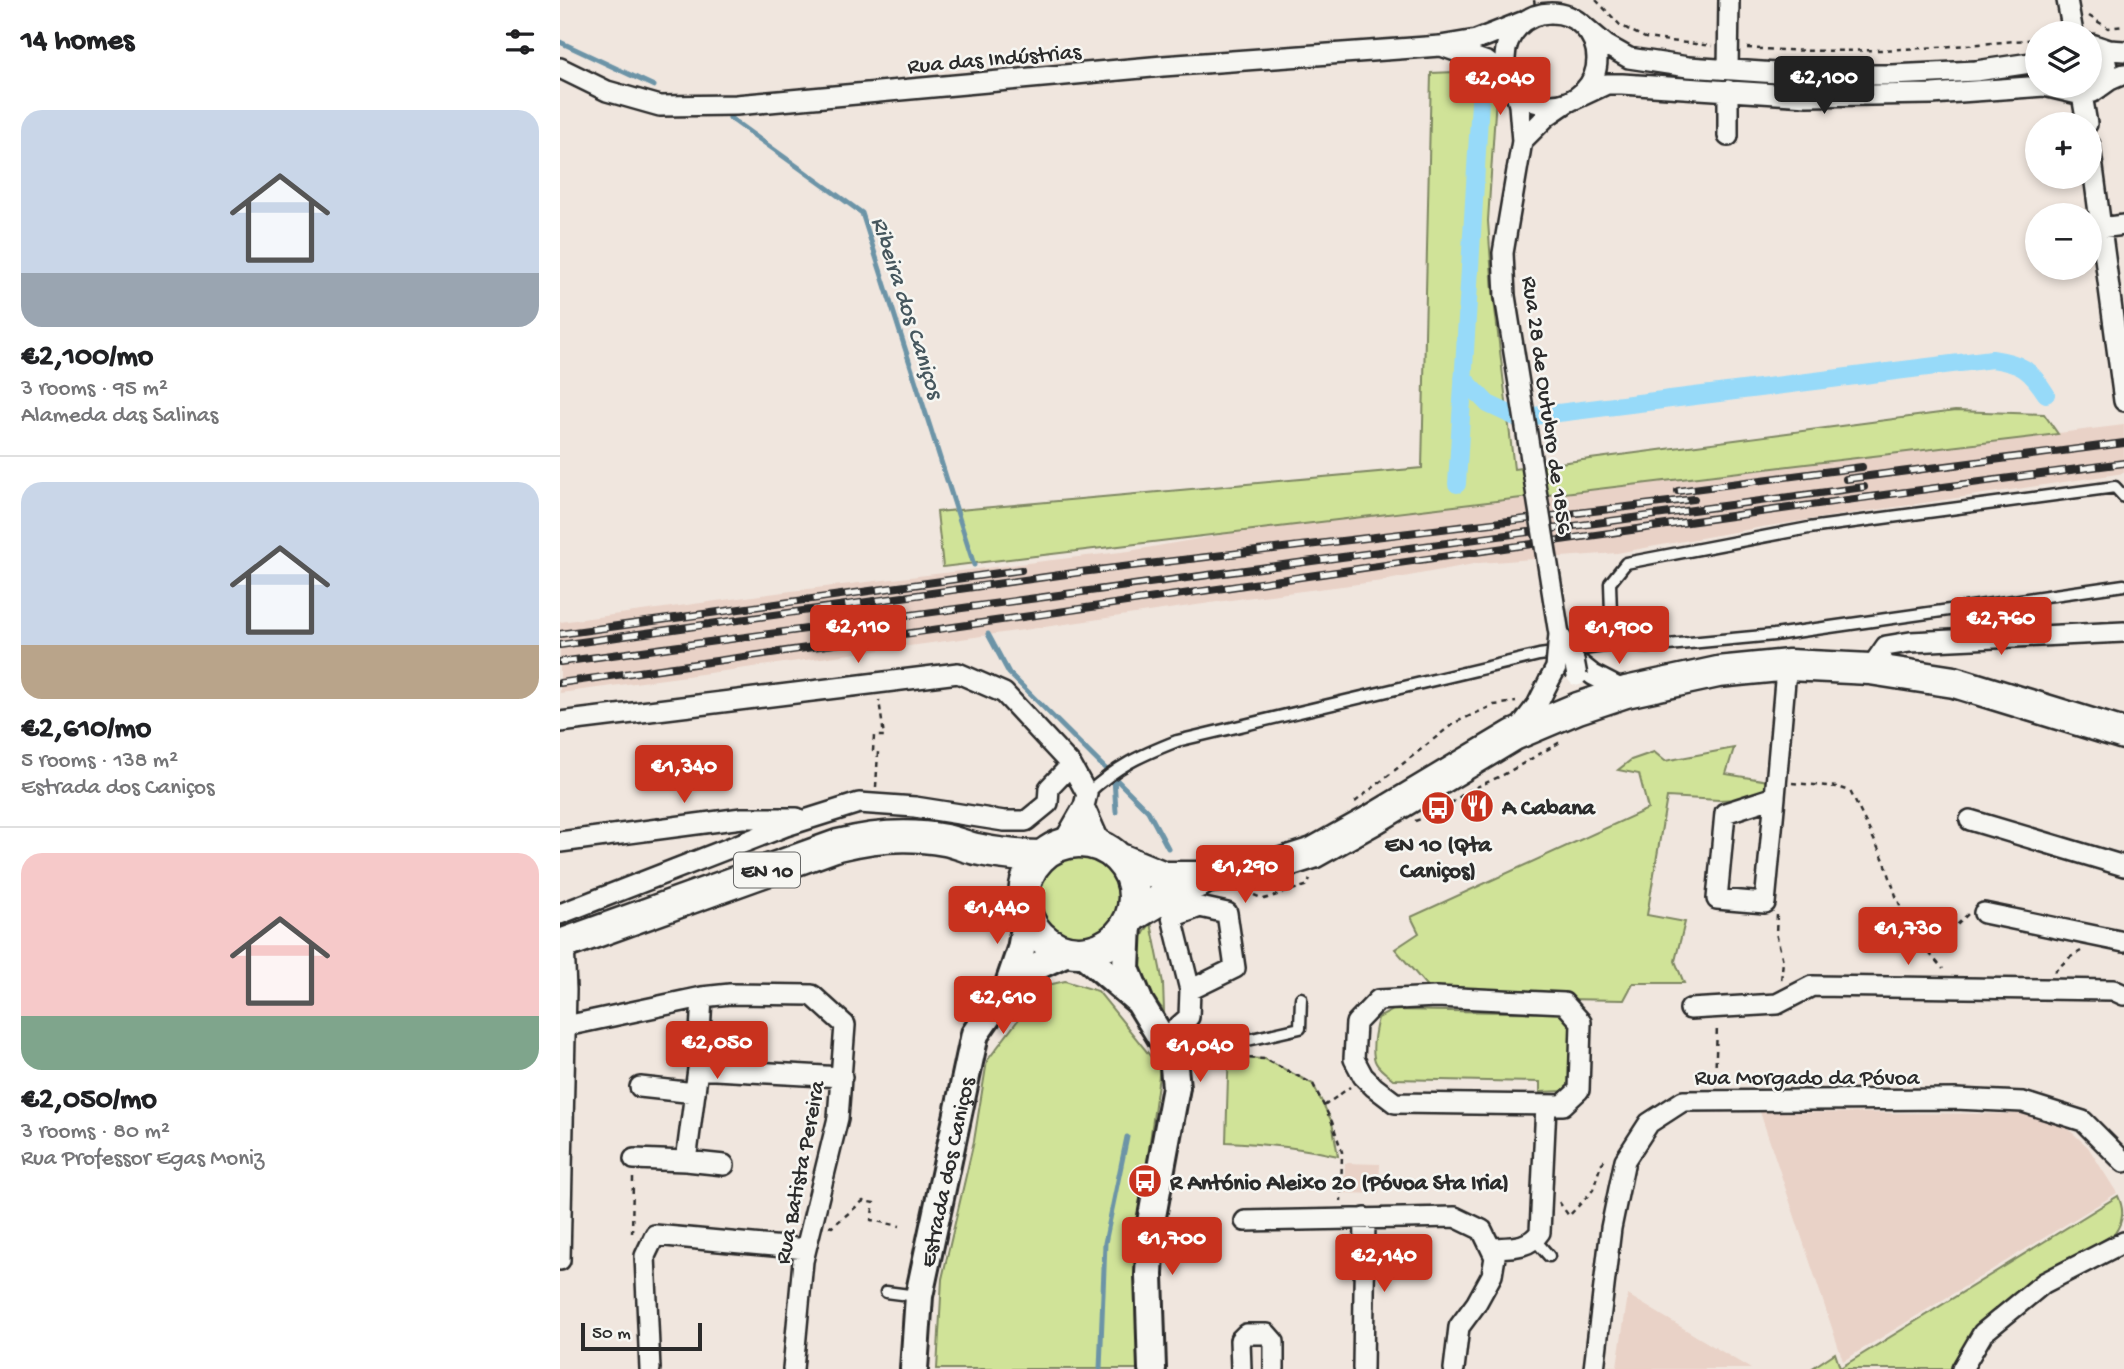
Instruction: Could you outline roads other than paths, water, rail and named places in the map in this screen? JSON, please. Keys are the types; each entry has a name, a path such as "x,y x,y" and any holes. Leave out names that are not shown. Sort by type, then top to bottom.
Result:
{"main road":[{"path":"977,850 1016,856 1051,851 1081,841 1164,877 1211,877 1263,869 1313,852 1514,735 1578,708 1626,692 1718,672 1789,665 1870,669 1954,682 2124,734"},
{"name":"EN 10","path":"562,944 593,919 866,838 920,837 945,840 977,850"},
{"path":"977,850 1002,869 1025,905 1038,934 1073,952 1098,949 1116,938 1129,920 1166,897 1211,877"},
{"path":"1025,905 1028,874 1051,851"},
{"path":"1111,853 1131,878 1134,899 1129,920"}],"street":[{"path":"1728,70 1729,0"},
{"path":"2067,0 2071,21"},
{"path":"1580,23 1594,40 1597,62 1591,83 1571,101 1547,106 1529,100 1511,83 1504,58 1509,38 1531,12 1562,14 1580,23 1606,45 1629,58 1728,70 1805,75 1892,75 1976,71 2025,64"},
{"name":"Rua das Indústrias","path":"560,68 607,91 660,106 736,105 1163,66 1440,46 1476,40 1531,12"},
{"name":"Rua das Indústrias","path":"1440,46 1487,62 1511,83"},
{"path":"2102,48 2124,51"},
{"path":"2102,55 2105,58 2107,75 2102,78"},
{"path":"2102,82 2124,74"},
{"name":"Rua 28 de Outubro de 1856","path":"1511,83 1519,105 1522,142 1503,253 1505,296 1559,634 1556,668 1537,705 1514,735"},
{"path":"1522,142 1547,116 1607,84 1807,96 1983,91 2025,86"},
{"path":"1728,90 1728,136"},
{"path":"2102,228 2124,225"},
{"path":"2102,242 2124,400"},
{"path":"1870,669 1886,646 1910,642 2124,632"},
{"name":"Rua 28 de Outubro de 1856","path":"1559,634 1581,670 1578,708"},
{"path":"1776,789 1725,813 1717,899 1765,903 1776,789 1785,681 1789,665"},
{"path":"1581,670 1626,692"},
{"path":"560,722 958,673 1004,694 1071,765 1111,853"},
{"path":"560,914 593,919 812,818 859,803 915,807 994,821 1026,821 1048,803 1049,788 1071,765"},
{"path":"1051,851 1085,800"},
{"path":"560,842 742,818 812,818"},
{"path":"1970,820 2124,866"},
{"name":"Estrada dos Caniços","path":"914,1369 919,1297 975,1034 1008,987 1021,949 1025,905"},
{"path":"1984,913 2124,942"},
{"path":"1129,920 1126,969 1140,1003 1168,1049 1176,1087 1151,1222 1149,1275 1152,1369"},
{"path":"560,1260 566,1026 562,944"},
{"path":"1073,952 1140,1003"},
{"name":"Estrada dos Caniços","path":"1008,987 1037,966 1073,952"},
{"path":"1690,1009 1777,1004 1812,986 2113,990 2124,995"},
{"path":"1168,1049 1189,1017 1190,990"},
{"name":"Rua Batista Pereira","path":"566,1026 702,997 730,994 812,995 845,1025 838,1118 806,1249 793,1369"},
{"path":"686,1161 698,1069 702,997"},
{"path":"1436,997 1564,1003 1581,1023 1579,1090 1563,1105 1546,1105 1395,1103 1363,1076 1354,1059 1356,1023 1378,1000 1436,997"},
{"path":"698,1069 842,1077"},
{"path":"640,1087 695,1093"},
{"name":"Rua Morgado da Póvoa","path":"1594,1369 1611,1228 1625,1160 1649,1123 1683,1101 1955,1099 2023,1102 2083,1121 2124,1162"},
{"path":"1491,1248 1524,1246 1535,1240 1540,1232 1546,1105"},
{"path":"634,1159 724,1166"},
{"path":"1245,1221 1455,1217 1482,1230 1495,1256 1492,1275 1459,1327 1454,1369"},
{"path":"1363,1369 1365,1219"},
{"path":"650,1369 645,1256 655,1235 806,1249"},
{"path":"1962,1369 1983,1333 2044,1283 2124,1242"},
{"path":"1241,1369 1240,1340 1246,1334 1267,1334 1274,1342 1274,1369"}],"lane":[{"path":"1612,645 1610,583 1626,563 1809,528 2115,487 2124,497"},
{"path":"1085,800 1104,778 1117,769 1133,759 1177,741 1539,655 1612,645 1647,647 1774,635 2124,585"},
{"path":"1168,1049 1300,1028 1301,998"},
{"path":"1535,1240 1549,1256"},
{"path":"886,1292 919,1297"}],"waterway":[{"name":"Ribeira dos Caniços","path":"560,42 654,86"},
{"path":"1457,484 1481,85"},
{"name":"Ribeira dos Caniços","path":"730,118 862,213 974,565"},
{"path":"1463,378 1488,404 1518,418 1992,359 2018,365 2030,373 2046,394"},
{"name":"Ribeira dos Caniços","path":"988,634 1009,673 1148,811 1168,848"},
{"path":"1114,777 1116,812"},
{"path":"1100,1369 1105,1243 1127,1137"}],"railway":[{"path":"1846,479 2124,443"},
{"path":"560,683 1537,543 2124,463"},
{"path":"1678,491 1862,467"},
{"path":"560,662 1864,487"},
{"path":"560,645 1081,572 1694,499"},
{"path":"560,634 1021,570"}],"place":[{"name":"A Cabana","path":"1477,806"},
{"name":"EN 10 (Qta Caniços)","path":"1438,808"},
{"name":"R António Aleixo 20 (Póvoa Sta Iria)","path":"1145,1181"}]}
